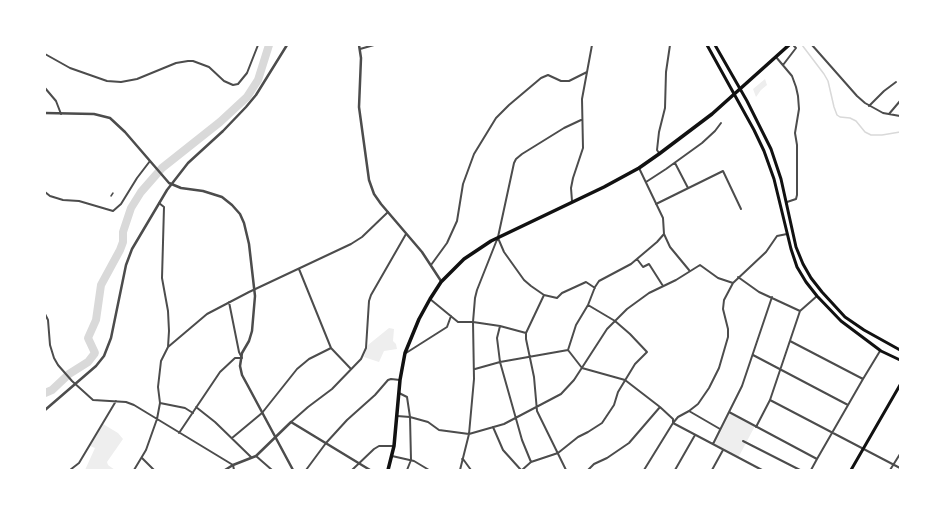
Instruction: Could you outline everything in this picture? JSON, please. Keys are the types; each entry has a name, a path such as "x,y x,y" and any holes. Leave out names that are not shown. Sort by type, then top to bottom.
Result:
{"highway":[{"path":"388,470 394,446 400,380 406,353 418,319 441,282 470,255 498,237 604,187 639,168 712,114 789,45"}],"main road":[{"path":"707,45 754,130 766,158 774,179 786,234 797,266 806,282 816,296 841,321 881,350 900,360"},
{"path":"715,45 760,126 770,149 781,178 796,247 811,278 845,317 864,330 900,350"},
{"path":"851,470 900,385"}],"street":[{"path":"45,54 70,68 107,80 121,82 136,79 176,63 193,61 209,68 224,81 233,85 238,84 247,73 258,45"},
{"path":"45,410 96,366 107,350 126,265 132,249 159,203 188,163 223,131 256,95 287,45"},
{"path":"359,45 361,58 359,107 369,180 374,194 422,252 441,282"},
{"path":"360,49 374,45"},
{"path":"572,201 571,188 573,178 583,148 581,120 582,99 592,45"},
{"path":"659,154 657,150 659,132 665,108 666,72 670,45"},
{"path":"812,45 857,96 869,106 900,116"},
{"path":"884,45 891,45"},
{"path":"783,65 796,48 794,46"},
{"path":"776,57 794,81 798,91 799,109 795,133 798,153 797,195 796,199 787,202"},
{"path":"431,265 447,243 457,221 463,184 474,154 496,118 541,78 548,75 561,82 569,81 587,72"},
{"path":"869,106 884,91 896,82"},
{"path":"45,88 56,101 61,114"},
{"path":"890,114 900,101"},
{"path":"45,113 94,114 110,118 125,132 162,175 172,184 181,188 209,192 222,197 240,214 244,223 249,244 255,290 252,330 249,341 242,353 240,366 242,375 293,470"},
{"path":"460,470 469,434 475,369 473,322 475,294 498,237 512,169 516,159 522,154 564,128 581,120"},
{"path":"646,182 675,163 715,131 721,123"},
{"path":"45,192 50,196 63,200 79,202 113,211 121,204 137,178 150,161"},
{"path":"675,163 688,188"},
{"path":"639,168 663,218 664,234 670,247 690,271"},
{"path":"656,204 723,171 741,209"},
{"path":"134,470 151,440 157,419 160,403 158,387 161,362 168,347 169,320 162,278 164,207 159,203"},
{"path":"168,347 201,319 229,302 362,237 388,212"},
{"path":"225,470 233,465 256,456 308,407 332,389 361,359 366,348 369,301 371,295 406,234"},
{"path":"568,350 576,325 588,305 599,281 637,259 664,234"},
{"path":"644,470 673,423 678,417 698,404 709,388 722,359 728,337 728,329 723,309 724,300 733,283 766,252 777,236 786,234"},
{"path":"498,237 504,252 524,280 544,295 557,298 562,293 586,282 595,288"},
{"path":"637,259 643,267 649,264 663,286"},
{"path":"396,416 410,417 428,422 439,430 469,434 504,424 561,394 574,380 607,330 640,299 676,280 700,265 718,278 733,283"},
{"path":"299,269 331,348 351,369"},
{"path":"738,277 759,292 800,310"},
{"path":"544,295 526,333 534,377 536,408 566,470"},
{"path":"756,427 770,400 800,310 816,296"},
{"path":"713,444 742,386 772,297"},
{"path":"430,299 458,322 473,322 500,326 526,333"},
{"path":"229,302 238,352 242,358"},
{"path":"493,427 503,450 522,470 531,462 558,453 578,437 602,423 614,405 618,392 635,364 647,352 615,321 588,305"},
{"path":"45,314 48,320 52,351 58,365 72,381 76,383 93,400 126,402 134,405 233,465 234,470"},
{"path":"406,353 446,327 451,316"},
{"path":"500,326 496,338 500,362 522,440 531,462"},
{"path":"790,341 863,379"},
{"path":"232,438 262,413 297,369 309,359 331,348"},
{"path":"475,369 529,356 568,350"},
{"path":"568,350 582,368 626,380 660,407 673,419 673,423 762,470"},
{"path":"811,470 881,350"},
{"path":"753,355 848,405"},
{"path":"179,433 213,380 235,358 242,358"},
{"path":"306,470 326,443 347,420 375,395 388,380 400,380"},
{"path":"399,392 407,397 410,417 411,460 407,470"},
{"path":"770,400 900,468"},
{"path":"70,470 79,463 116,402"},
{"path":"160,403 185,408 193,413"},
{"path":"196,407 216,422 251,457"},
{"path":"588,470 594,464 607,458 629,443 645,422 660,407"},
{"path":"689,411 720,429"},
{"path":"729,412 817,459"},
{"path":"291,422 370,470"},
{"path":"675,470 694,435"},
{"path":"743,441 800,470"},
{"path":"352,470 368,453 379,446 394,446"},
{"path":"712,470 723,450"},
{"path":"890,470 900,454"},
{"path":"256,456 272,470"},
{"path":"392,456 411,460 429,470"},
{"path":"142,458 154,470"},
{"path":"462,459 464,459 471,470"}],"shaded area":[{"path":"765,79 767,85 756,97 753,89"},
{"path":"389,328 394,329 393,341 396,344 397,349 384,351 379,362 364,357 368,345"},
{"path":"729,412 755,426 738,458 713,444"},
{"path":"103,424 118,433 123,439 107,462 108,465 115,470 85,470 95,448 90,446"}],"waterway":[{"path":"45,393 52,390 69,374 88,362 95,353 88,338 96,320 101,285 120,250 123,242 123,232 131,208 141,192 162,168 220,122 247,97 258,80 269,45"},
{"path":"802,45 828,81 837,115 856,121 865,132 871,135 900,132"}]}
